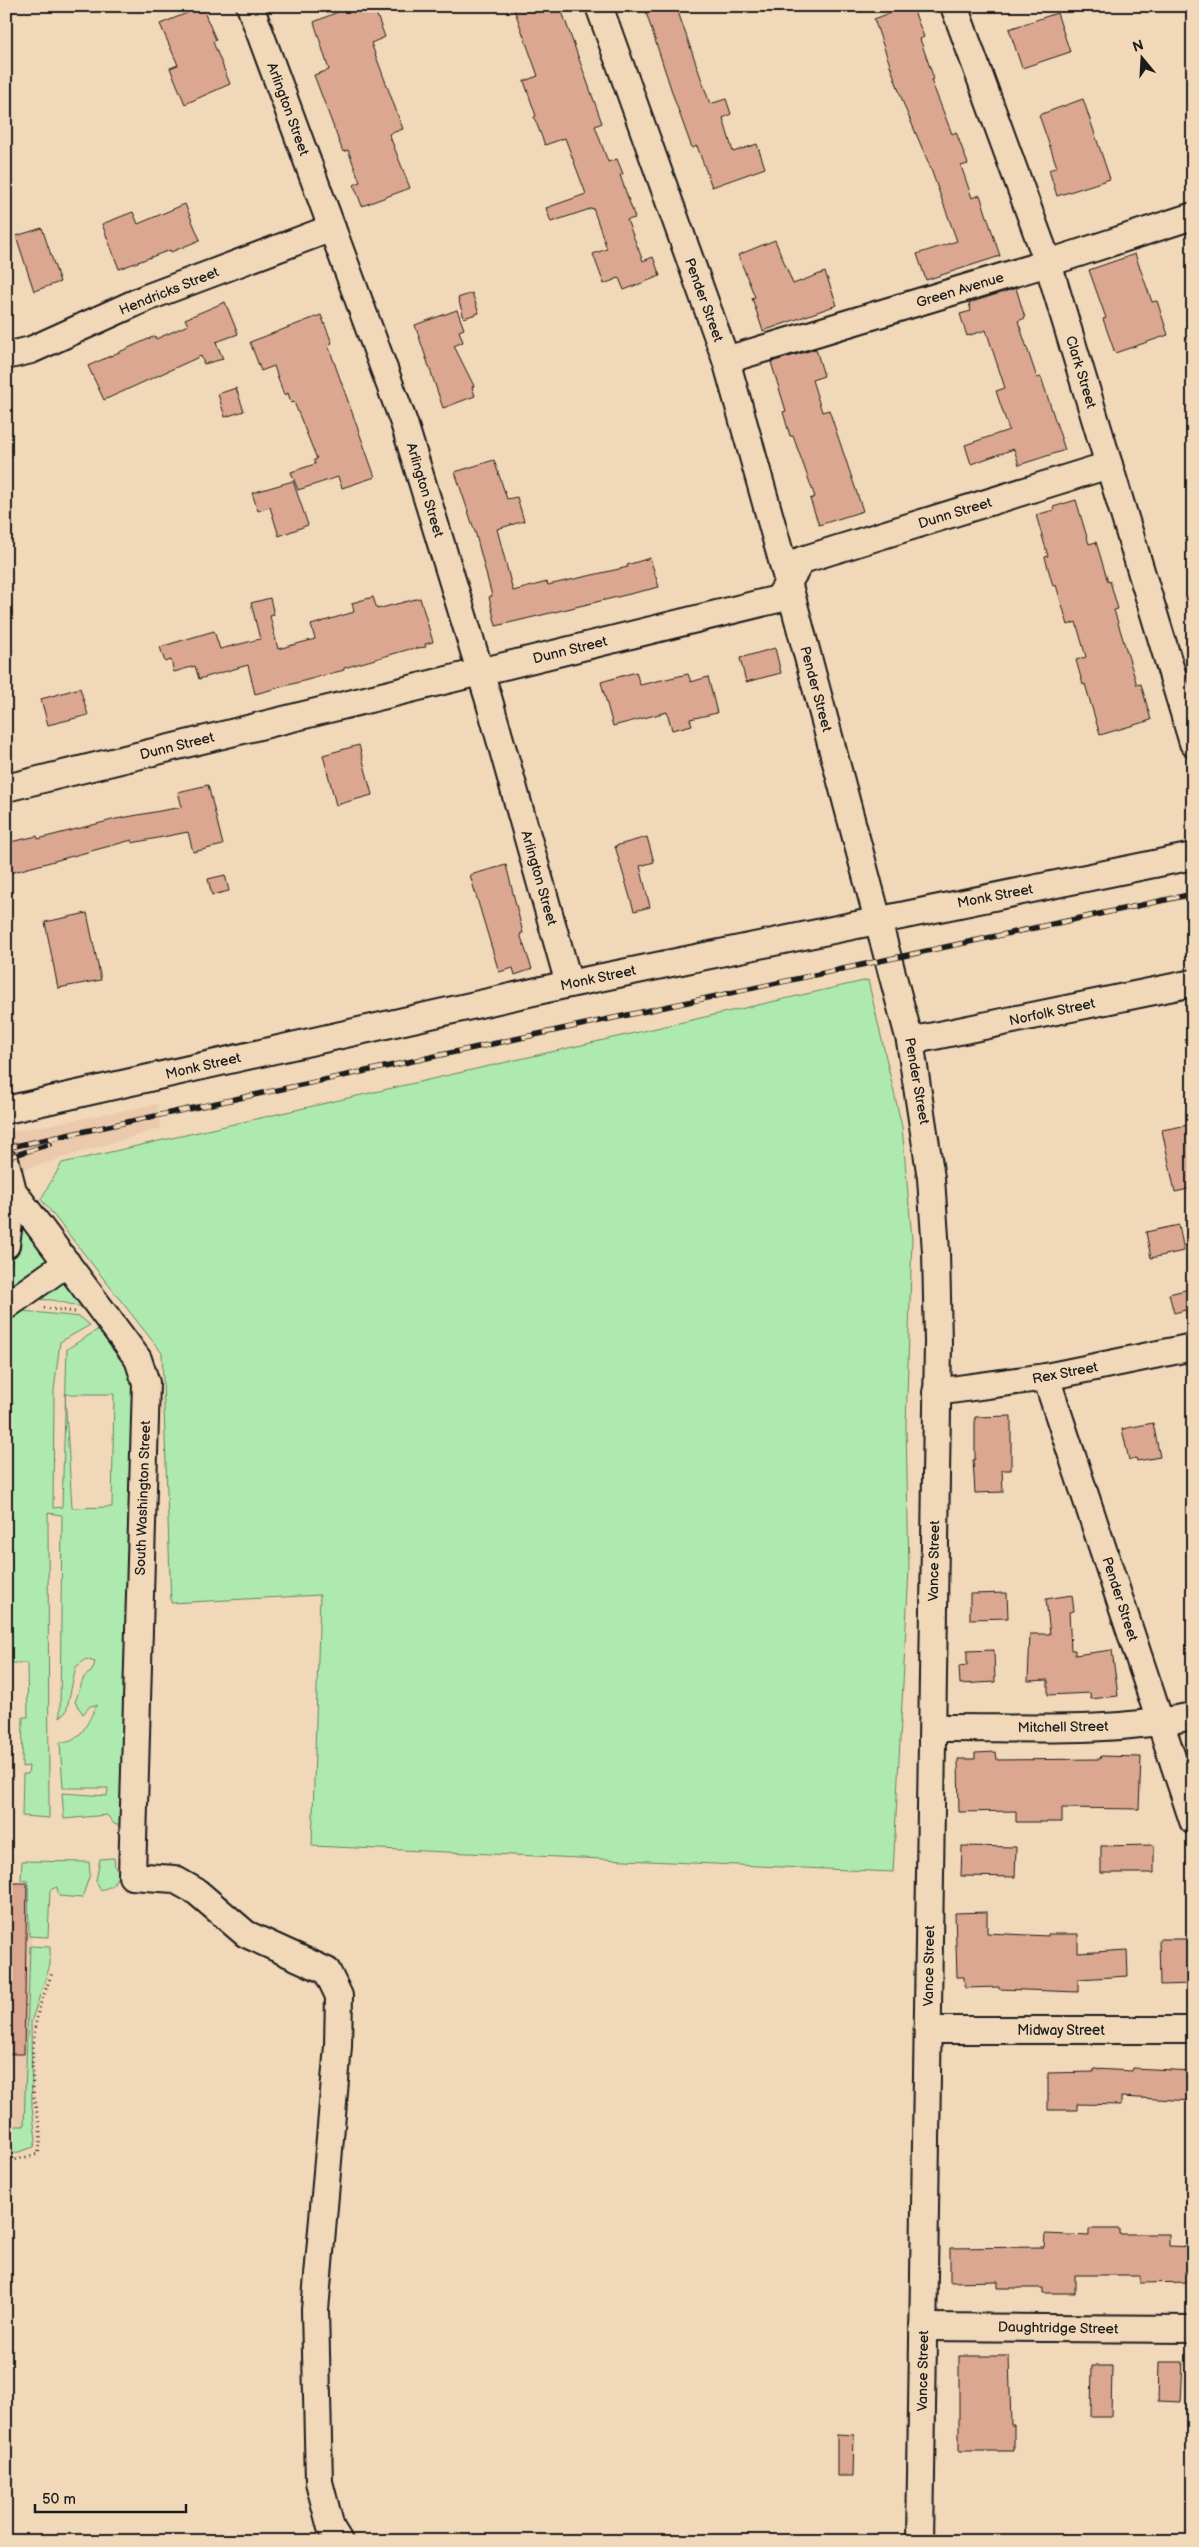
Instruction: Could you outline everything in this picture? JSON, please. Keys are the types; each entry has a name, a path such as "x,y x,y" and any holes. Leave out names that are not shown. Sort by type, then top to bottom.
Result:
{"street":[{"name":"Arlington Street","path":"250,6 404,423 488,697 569,984"},
{"name":"Pender Street","path":"599,6 726,360 788,582 910,1041 931,1178 936,1252 936,1392"},
{"name":"Clark Street","path":"954,6 1048,263 1193,744"},
{"name":"Green Avenue","path":"726,360 1048,263 1193,216"},
{"name":"Hendricks Street","path":"6,356 31,350 146,298 332,228"},
{"name":"Dunn Street","path":"6,788 778,599 802,560 1109,465"},
{"name":"Monk Street","path":"6,1110 569,984 878,919 1193,856"},
{"name":"Norfolk Street","path":"910,1041 1193,983"},
{"name":"South Washington Street","path":"6,1163 13,1191 138,1358 146,1383 132,1876 174,1878 198,1892 246,1934 327,1971 339,1996 338,2046 315,2310 319,2482 332,2528 339,2541"},
{"path":"6,1245 13,1191"},
{"path":"6,1306 67,1264"},
{"name":"Rex Street","path":"936,1392 1046,1377 1193,1347"},
{"name":"Pender Street","path":"1046,1377 1193,1821"},
{"name":"Vance Street","path":"920,2541 933,1728 936,1392"},
{"name":"Mitchell Street","path":"933,1728 1117,1726 1161,1722 1193,1716"},
{"name":"Midway Street","path":"928,2030 1193,2030"},
{"name":"Daughtridge Street","path":"924,2327 1193,2330"}],"path":[{"path":"36,1307 74,1312 112,1324"},
{"path":"6,2162 38,2154 42,2142 40,2116 34,2098 33,2058 37,2016 52,1973"}],"shaded area":[{"path":"157,1104 161,1128 6,1175 6,1133"},
{"path":"6,1884 33,1884 26,2131 6,2130"}],"green space":[{"path":"868,980 902,1127 912,1239 906,1426 909,1570 893,1872 312,1846 320,1595 171,1603 162,1353 41,1199 62,1163"},
{"path":"23,1229 28,1230 51,1261 6,1299 6,1278"},
{"path":"65,1275 90,1309 53,1300 29,1299"},
{"path":"23,1311 80,1317 90,1325 60,1342 54,1390 53,1508 62,1507 65,1400 72,1508 112,1507 114,1394 66,1394 67,1349 102,1327 126,1361 133,1382 129,1790 121,1826 114,1824 107,1815 64,1819 62,1793 107,1796 108,1788 63,1788 60,1742 73,1740 78,1736 97,1705 90,1706 83,1714 75,1702 84,1677 92,1671 95,1662 86,1659 76,1667 66,1712 60,1717 62,1515 48,1513 49,1818 22,1816 23,1774 28,1774 29,1766 22,1767 23,1717 28,1717 27,1663 6,1663 6,1317"},
{"path":"114,1858 115,1868 122,1869 112,1886 101,1890 96,1881 100,1859"},
{"path":"22,1861 89,1862 90,1874 82,1898 59,1896 57,1887 50,1890 48,1937 29,1936 28,1881 21,1880"},
{"path":"30,1946 50,1947 50,1965 31,2022 32,2107 36,2140 34,2147 6,2156 6,2126 24,2126"}],"building":[{"path":"352,6 360,6 363,11 374,7 385,37 371,43 403,129 389,134 410,188 362,206 354,185 360,182 348,150 343,152 314,75 329,70 314,22"},
{"path":"513,6 560,6 602,123 595,126 608,162 617,159 623,174 620,175 635,218 627,220 643,261 653,257 660,276 624,290 619,278 604,284 593,254 607,249 593,208 551,222 546,208 586,194 565,138 545,145 534,117 536,116 524,81 538,76"},
{"path":"644,6 676,6 710,104 726,99 731,114 723,118 733,152 757,144 765,168 712,187 697,146 692,148"},
{"path":"912,6 924,37 920,39 934,79 931,80 952,134 956,132 968,164 961,166 972,198 980,195 1000,256 926,280 917,254 957,241 929,164 905,108 874,19"},
{"path":"202,7 216,40 213,42 230,84 185,104 170,68 178,65 160,24"},
{"path":"1057,13 1070,52 1022,68 1009,29"},
{"path":"1083,99 1110,179 1057,196 1049,170 1057,167 1039,115"},
{"path":"185,204 200,240 171,252 170,250 119,269 102,224 133,212 138,224"},
{"path":"42,228 60,282 34,291 16,236"},
{"path":"775,240 793,284 825,272 837,305 763,331 752,298 755,297 738,255"},
{"path":"1135,254 1152,302 1157,301 1168,335 1115,353 1103,319 1106,318 1089,270"},
{"path":"1016,288 1025,318 1018,321 1037,378 1041,377 1065,450 1019,465 1014,449 971,464 965,445 1009,430 996,391 1005,388 986,330 967,336 960,314 971,311 969,303"},
{"path":"472,293 479,313 464,318 458,298"},
{"path":"225,302 238,334 216,342 223,359 204,364 201,356 104,400 88,366 155,336 156,339 188,325 185,319"},
{"path":"457,310 464,329 459,331 463,342 454,346 474,386 472,387 475,396 443,408 415,325"},
{"path":"321,315 332,343 328,345 375,477 342,488 338,477 298,490 291,472 315,464 314,460 317,459 294,402 291,403 288,393 284,395 274,366 261,371 250,342"},
{"path":"816,349 824,376 812,380 822,412 829,410 863,511 819,525 810,499 815,497 793,436 790,436 783,412 786,411 771,362"},
{"path":"236,388 244,411 225,417 218,394"},
{"path":"494,460 507,499 517,497 524,521 497,529 513,591 547,582 548,585 628,567 627,565 650,558 659,587 496,626 489,597 492,596 476,535 455,472"},
{"path":"293,481 308,525 279,536 270,507 258,511 252,493"},
{"path":"1076,500 1089,544 1096,542 1108,582 1110,581 1118,609 1114,610 1137,685 1141,684 1151,720 1100,735 1076,660 1086,657 1076,622 1068,625 1056,585 1053,586 1045,557 1048,556 1036,515 1054,510 1053,507"},
{"path":"373,597 377,609 420,598 433,642 425,644 426,647 410,649 344,668 344,670 255,694 248,665 199,679 195,666 174,672 171,660 165,662 160,647 214,631 220,649 260,639 251,603 270,598 274,615 270,616 278,649 315,639 311,625 354,612 352,603"},
{"path":"775,648 781,673 746,682 740,658"},
{"path":"636,672 640,685 688,674 691,682 708,677 717,713 690,719 692,725 672,730 667,712 613,726 601,682"},
{"path":"80,688 88,715 48,725 41,699"},
{"path":"359,745 372,795 336,805 323,755"},
{"path":"208,785 223,845 193,852 188,832 132,843 132,840 6,874 6,843 37,836 38,839 116,819 182,807 178,792"},
{"path":"647,837 654,862 640,866 650,907 634,911 615,846"},
{"path":"506,865 523,933 520,934 532,969 515,975 513,968 499,972 470,875"},
{"path":"225,875 229,891 212,895 208,879"},
{"path":"87,913 101,980 58,988 45,922"},
{"path":"1193,1124 1193,1188 1175,1192 1162,1130"},
{"path":"1179,1225 1184,1251 1151,1258 1146,1232"},
{"path":"1193,1288 1193,1308 1174,1313 1169,1294"},
{"path":"1011,1416 1011,1470 1002,1470 1003,1492 975,1493 973,1460 975,1459 975,1417"},
{"path":"1153,1423 1160,1457 1137,1461 1136,1458 1129,1460 1122,1429"},
{"path":"1007,1593 1008,1618 970,1619 970,1594"},
{"path":"1072,1595 1074,1611 1069,1612 1071,1650 1075,1650 1075,1655 1112,1650 1118,1696 1091,1699 1090,1693 1048,1695 1048,1680 1028,1681 1030,1634 1050,1634 1046,1599"},
{"path":"994,1650 995,1682 960,1684 959,1666 967,1665 967,1651"},
{"path":"996,1752 997,1760 1100,1759 1101,1756 1141,1757 1139,1809 1062,1808 1062,1822 1016,1822 1016,1811 959,1812 958,1759 975,1759 975,1753"},
{"path":"1154,1845 1154,1873 1101,1873 1101,1846"},
{"path":"962,1846 1016,1847 1015,1877 961,1876"},
{"path":"6,1883 27,1883 24,2054 6,2054"},
{"path":"987,1912 987,1933 1048,1936 1048,1934 1078,1934 1078,1953 1127,1950 1128,1976 1078,1979 1078,1992 999,1989 999,1987 965,1988 964,1977 957,1977 955,1913"},
{"path":"1159,1939 1193,1939 1193,1984 1160,1985"},
{"path":"1133,2068 1193,2071 1193,2101 1121,2097 1121,2105 1077,2104 1077,2110 1048,2110 1048,2073 1094,2072 1094,2069 1132,2071"},
{"path":"1089,2229 1119,2229 1119,2234 1169,2234 1169,2246 1193,2247 1193,2282 1140,2283 1140,2275 1075,2275 1075,2293 1043,2293 1043,2288 998,2288 998,2281 950,2282 950,2248 1044,2247 1045,2234 1089,2236"},
{"path":"959,2356 1009,2356 1011,2425 1014,2425 1014,2451 959,2451"},
{"path":"1159,2362 1183,2362 1181,2402 1158,2401"},
{"path":"1092,2366 1112,2366 1111,2417 1091,2417"},
{"path":"837,2434 854,2435 853,2476 837,2476"}],"railway":[{"path":"6,1148 1193,894"},
{"path":"6,1158 50,1144"}]}
